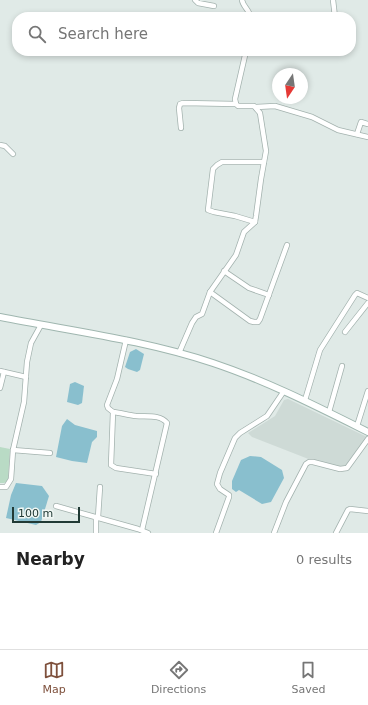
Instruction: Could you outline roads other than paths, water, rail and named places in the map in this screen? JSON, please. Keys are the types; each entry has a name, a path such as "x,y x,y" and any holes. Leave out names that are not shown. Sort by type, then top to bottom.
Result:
{"street":[{"path":"195,0 198,3 214,6"},
{"path":"242,0 243,4 250,12"},
{"path":"333,0 334,12"},
{"path":"236,104 235,96 245,56"},
{"path":"181,128 180,104 236,104 241,107 248,105 256,107 275,106 312,117 338,130 368,137"},
{"path":"179,353 192,323 196,317 202,314 210,292 236,255 244,232 255,222 265,146 260,113 256,107"},
{"path":"357,134 361,122 368,124"},
{"path":"0,145 5,146 13,154"},
{"path":"255,222 208,210 213,169 216,165 222,162 264,162"},
{"path":"210,292 250,321 258,322 287,245"},
{"path":"224,271 249,288 269,295"},
{"path":"305,400 320,350 355,294 357,293 368,298"},
{"path":"345,332 368,303"},
{"path":"0,317 126,340 213,363 305,400 368,432"},
{"path":"0,487 6,487 11,479 13,450 24,402 31,343 41,325"},
{"path":"126,340 117,379 108,402 108,408 113,412 146,416 166,421 156,474 142,530"},
{"path":"329,412 342,366"},
{"path":"0,388 2,371 26,377"},
{"path":"216,533 229,497 217,484 233,442 240,433 267,416 284,391"},
{"path":"357,426 368,391"},
{"path":"113,412 111,465 116,468 156,474"},
{"path":"274,533 286,502 306,464 313,462 340,469 347,468 368,439"},
{"path":"13,450 50,453"},
{"path":"96,533 100,487"},
{"path":"56,506 148,533"},
{"path":"336,533 348,510 354,508 368,511"}],"water":[{"path":"136,349 144,354 140,370 137,372 125,367 130,352"},
{"path":"75,382 84,386 82,403 78,405 67,402 70,384"},
{"path":"67,419 75,425 97,431 97,437 92,442 87,463 56,457 62,426"},
{"path":"250,456 261,457 282,470 284,478 271,502 262,504 239,490 236,492 232,489 232,481 241,460"},
{"path":"16,483 42,486 49,496 41,522 36,525 6,518 11,495"}]}
